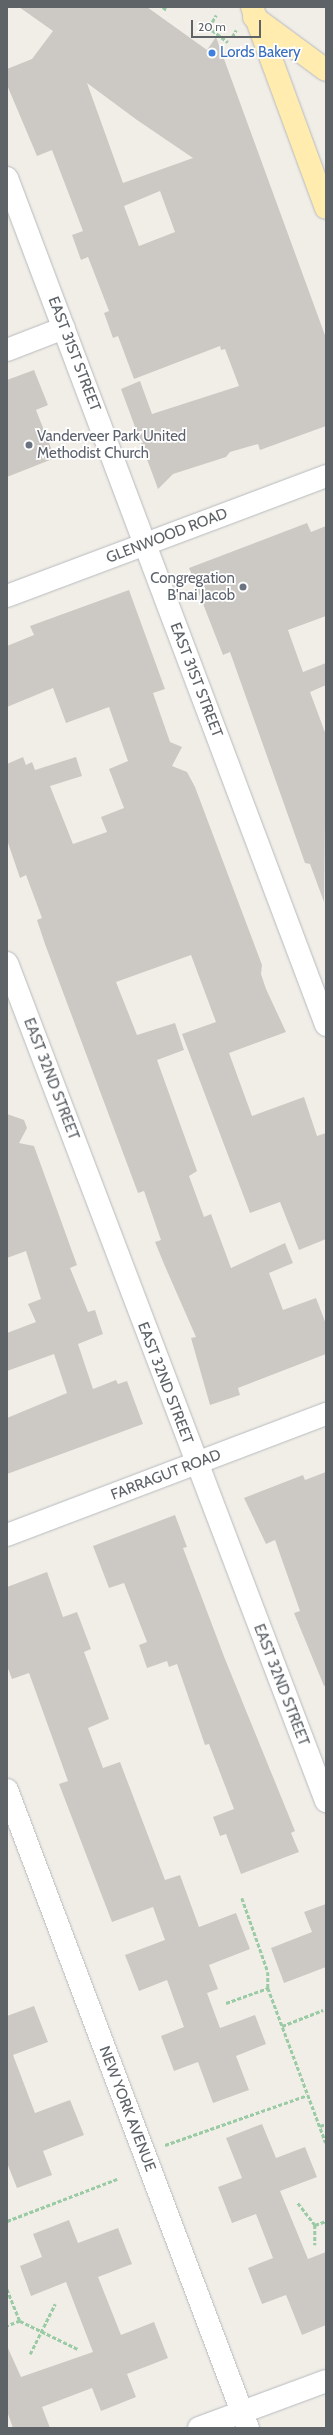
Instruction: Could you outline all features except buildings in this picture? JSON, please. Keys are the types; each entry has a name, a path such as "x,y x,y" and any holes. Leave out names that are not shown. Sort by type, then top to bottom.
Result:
{"main road":[{"path":"249,11 326,70"},
{"path":"249,11 326,208"}],"street":[{"name":"EAST 31ST STREET","path":"7,178 326,1025"},
{"path":"7,350 64,328"},
{"name":"GLENWOOD ROAD","path":"7,596 326,476"},
{"name":"EAST 32ND STREET","path":"7,963 196,1464 326,1802"},
{"name":"FARRAGUT ROAD","path":"7,1535 326,1414"},
{"name":"NEW YORK AVENUE","path":"7,1790 245,2420"},
{"path":"199,2428 245,2420 326,2381"}],"path":[{"path":"163,7 167,10"},
{"path":"212,22 216,15"},
{"path":"232,37 236,29"},
{"path":"212,30 228,42"},
{"path":"242,1898 268,1972 268,1988 326,2143"},
{"path":"226,2003 268,1988"},
{"path":"282,2026 323,2010"},
{"path":"144,2152 308,2095"},
{"path":"320,2126 326,2124"},
{"path":"7,2221 117,2179"},
{"path":"298,2203 315,2225 314,2245"},
{"path":"315,2225 326,2221"},
{"path":"7,2289 20,2321 78,2349"},
{"path":"30,2354 55,2304"},
{"path":"7,2326 20,2321"}],"place":[{"name":"Lords Bakery","path":"212,53"},
{"name":"Vanderveer Park United Methodist Church","path":"29,445"},
{"name":"Congregation B'nai Jacob","path":"243,587"}]}
